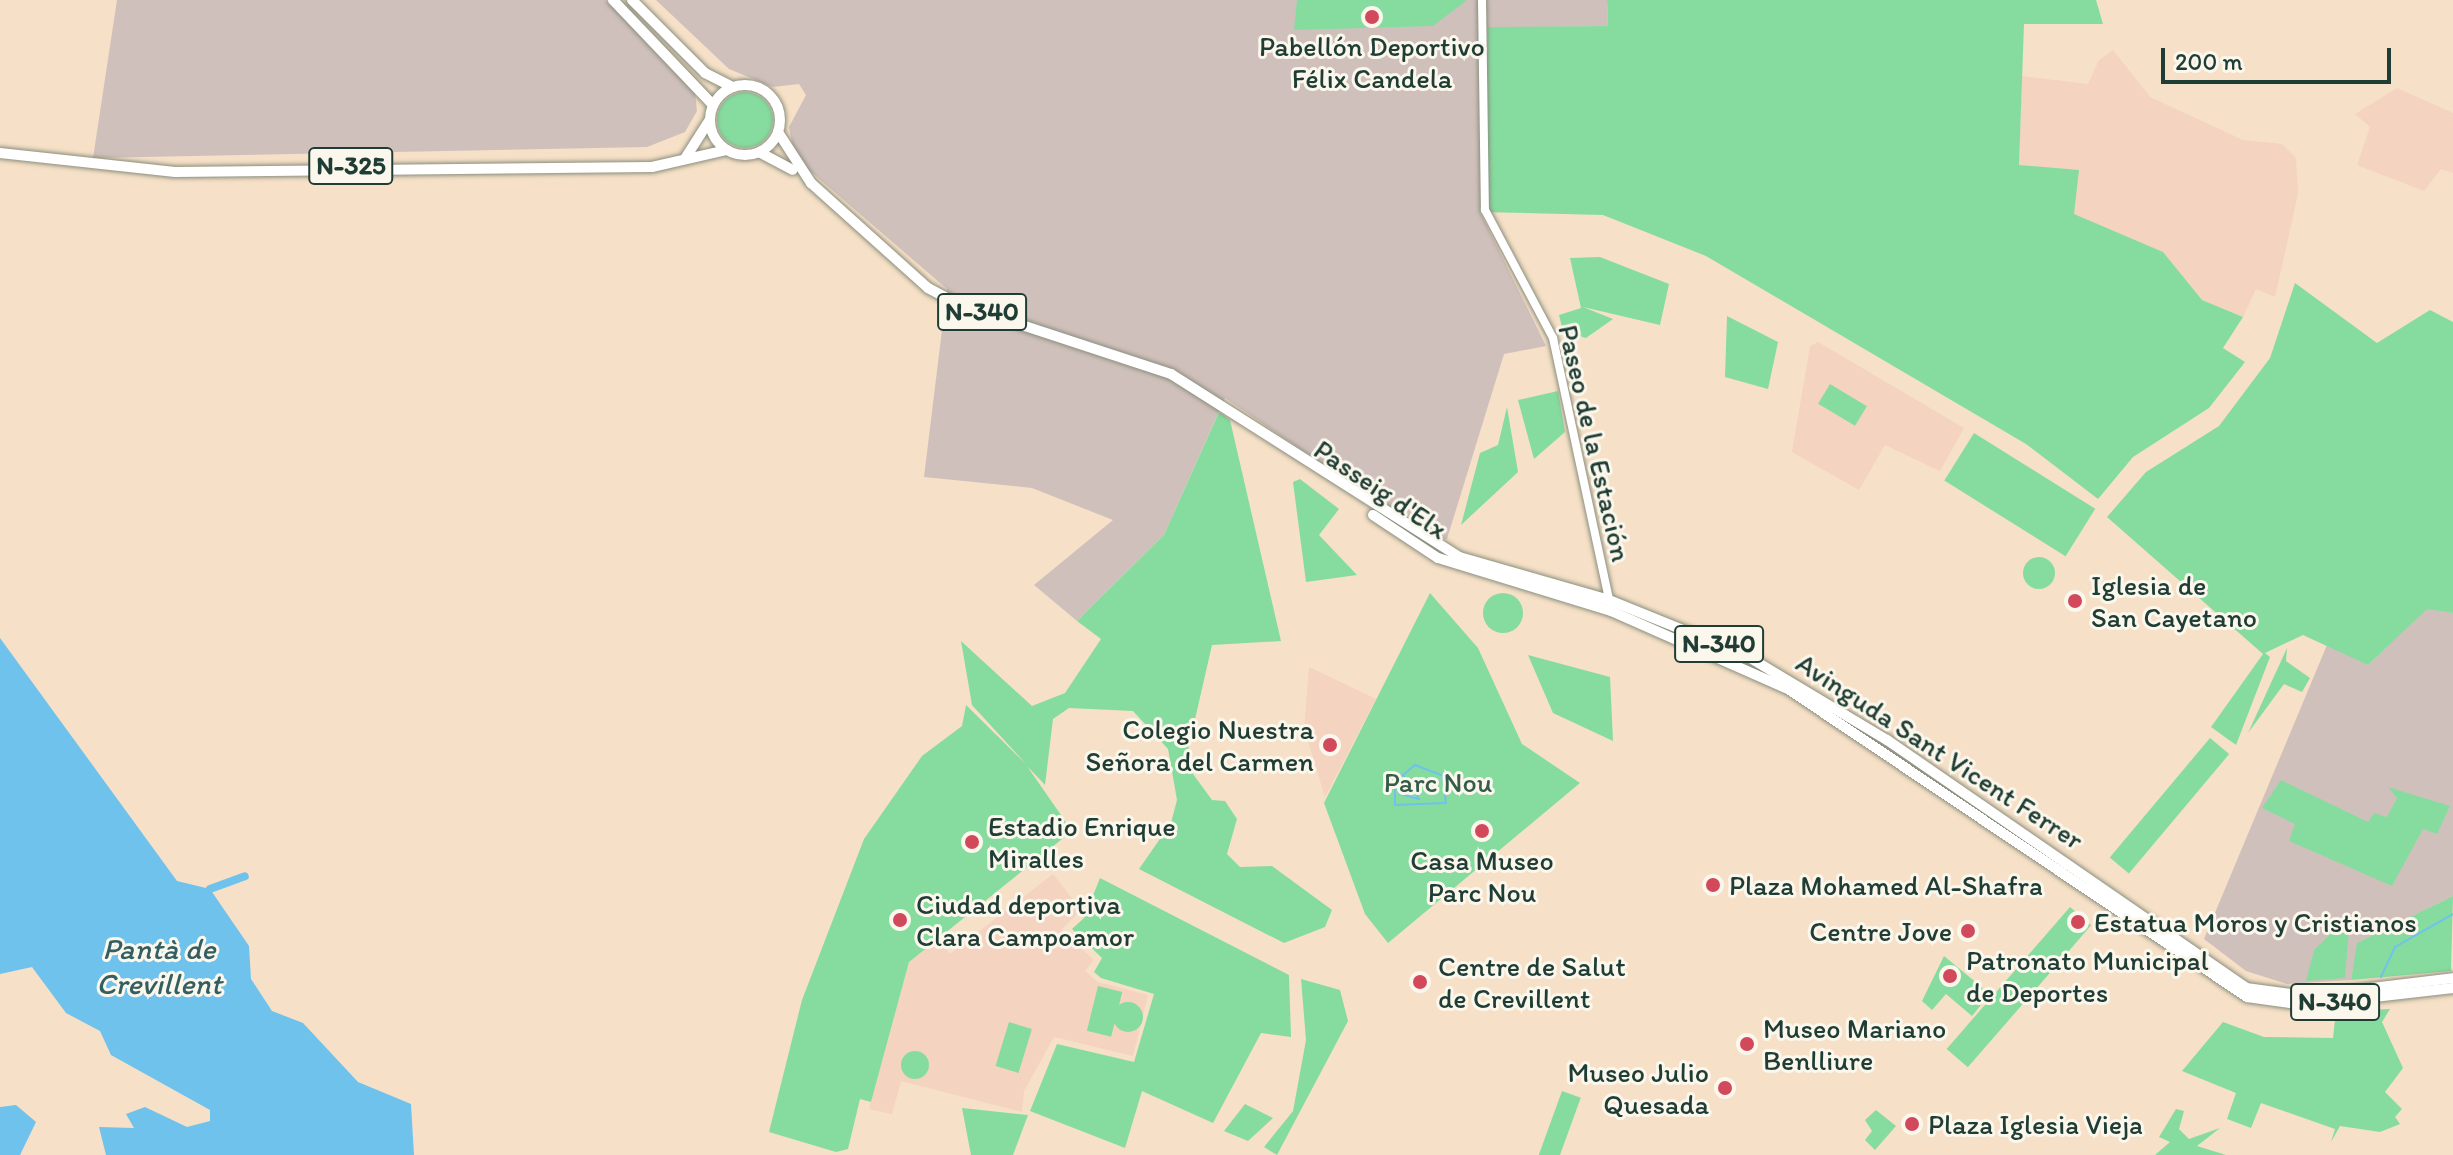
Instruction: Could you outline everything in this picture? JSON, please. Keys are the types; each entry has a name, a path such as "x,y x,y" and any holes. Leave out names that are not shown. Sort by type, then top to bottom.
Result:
{"highway":[{"path":"613,0 713,105"},
{"name":"N-340","path":"632,0 705,73 733,87 766,93 778,110 778,132 811,183"},
{"path":"668,164 695,149 710,119 713,105 733,87"},
{"path":"710,119 727,150"},
{"path":"759,152 778,132"},
{"name":"N-340","path":"727,150 759,152 811,183"},
{"name":"N-325","path":"0,153 133,172 668,164 727,150"},
{"name":"Passeig d'Elx","path":"811,183 928,288 958,304 1187,383 1438,558 1610,606"},
{"name":"Avinguda Sant Vicent Ferrer","path":"1610,606 1747,668 1831,715 2224,979"},
{"name":"N-340","path":"2224,979 2270,995 2453,978"},
{"name":"N-340","path":"2224,979 2275,1004 2304,1005 2453,988"}],"street":[{"name":"Paseo de la Estación","path":"1475,0 1485,210 1553,338 1570,435 1610,606"},
{"name":"Paseo de la Estación","path":"1478,23 1482,0"}],"shaded area":[{"path":"117,0 605,0 694,83 697,111 685,132 647,147 93,158"},
{"path":"656,0 1607,0 1608,26 1488,28 1480,212 1546,346 1504,354 1447,539 1433,539 1225,398 1164,535 1077,621 1034,585 1113,520 1032,488 924,477 947,289 795,158 789,127 806,95 799,84 773,87 729,69"},
{"path":"2113,50 2150,97 2243,140 2282,144 2296,158 2298,194 2275,297 2256,289 2243,317 2202,300 2162,252 2073,214 2019,165 2022,76 2088,84 2099,60"},
{"path":"2397,88 2453,113 2453,173 2441,169 2424,191 2357,165 2370,127 2355,114"},
{"path":"1818,342 1964,428 1940,471 1885,445 1859,490 1792,452 1810,346"},
{"path":"2427,608 2453,613 2453,896 2358,943 2351,980 2287,984 2246,971 2204,939 2327,645 2369,664"},
{"name":"Colegio Nuestra Señora del Carmen","path":"1309,667 1376,699 1325,797 1304,728"},
{"path":"1053,874 1081,910 1061,930 1094,960 1085,971 1098,982 1148,995 1133,1056 1054,1037 1024,1091 1022,1112 901,1081 892,1114 869,1109 909,962 938,938 950,954"}],"green space":[{"name":"Pabellón Deportivo Félix Candela","path":"1297,0 1466,1 1433,26 1294,30"},
{"path":"1607,0 2096,0 2103,24 2024,24 2019,165 2079,170 2074,214 2163,252 2202,300 2243,317 2223,348 2245,362 2209,408 2133,457 2098,499 2026,444 1706,256 1603,215 1480,212 1488,27 1608,26"},
{"path":"745,92 765,100 773,120 765,140 745,148 725,140 717,120 725,100"},
{"path":"1600,257 1669,284 1660,325 1583,307 1613,319 1586,338 1563,331 1559,315 1581,308 1570,258"},
{"path":"2295,283 2377,343 2430,310 2453,322 2453,613 2427,609 2368,665 2303,635 2265,653 2270,657 2236,745 2211,727 2263,654 2107,517 2146,472 2219,426 2270,358"},
{"path":"1727,316 1778,342 1768,389 1725,377"},
{"path":"1830,384 1867,406 1855,426 1818,404"},
{"path":"1558,391 1565,432 1534,459 1518,400"},
{"path":"1507,407 1518,472 1461,525 1480,453 1498,445"},
{"path":"1219,412 1230,420 1281,641 1212,645 1185,763 1212,800 1225,801 1237,819 1227,854 1240,867 1272,866 1332,910 1325,927 1284,943 1139,869 1171,823 1177,800 1168,749 1133,711 1069,708 1053,719 1045,785 1027,766 1072,831 909,962 871,1102 860,1099 848,1149 836,1152 769,1132 802,1000 864,839 922,756 962,726 966,705 1026,764 972,705 961,641 1032,706 1065,693 1101,639 1077,621 1164,535"},
{"path":"1974,433 2095,509 2066,556 1944,480"},
{"path":"1300,479 1339,509 1319,535 1357,575 1306,582 1293,482"},
{"path":"2039,557 2051,561 2055,573 2051,585 2039,589 2027,585 2023,573 2027,561"},
{"name":"Parc Nou","path":"1430,593 1478,648 1522,744 1580,783 1388,943 1365,914 1324,803"},
{"path":"1503,593 1517,599 1523,613 1517,627 1503,633 1489,627 1483,613 1489,599"},
{"path":"2287,648 2286,661 2310,678 2302,692 2284,684 2248,733"},
{"path":"1528,655 1610,677 1613,741 1553,713"},
{"path":"2210,738 2229,754 2129,874 2110,858"},
{"path":"2281,780 2368,822 2374,813 2387,817 2397,798 2388,787 2450,806 2437,834 2423,829 2392,886 2289,841 2295,824 2262,808"},
{"path":"1100,878 1289,975 1291,1037 1261,1033 1213,1123 1142,1091 1125,1148 1030,1111 1057,1044 1134,1062 1154,994 1101,978 1094,972 1102,958 1072,929 1084,918"},
{"path":"2453,896 2451,971 2351,980 2357,943"},
{"path":"2070,907 2091,925 1968,1067 1947,1049"},
{"path":"2341,924 2349,930 2345,978 2306,981 2314,950"},
{"name":"Patronato Municipal de Deportes","path":"1944,956 1990,994 1972,1016 1946,994 1932,1010 1922,1001"},
{"path":"1301,979 1340,990 1348,1021 1277,1155 1264,1147 1293,1111 1306,1040"},
{"path":"1098,986 1122,992 1111,1037 1087,1031"},
{"path":"1128,1002 1139,1006 1143,1017 1139,1028 1128,1032 1117,1028 1113,1017 1117,1006"},
{"path":"2390,1009 2382,1022 2403,1068 2385,1092 2402,1109 2395,1117 2400,1124 2380,1132 2340,1126 2331,1142 2335,1129 2261,1103 2251,1128 2227,1119 2236,1093 2182,1071 2223,1022 2264,1037 2333,1038 2336,1011"},
{"path":"1009,1022 1032,1029 1019,1073 996,1066"},
{"path":"915,1051 925,1055 929,1065 925,1075 915,1079 905,1075 901,1065 905,1055"},
{"path":"1562,1091 1581,1098 1560,1155 1539,1155"},
{"path":"1245,1104 1273,1118 1248,1141 1224,1131"},
{"path":"962,1108 1028,1115 1013,1155 971,1155"},
{"path":"2176,1109 2184,1111 2179,1129 2189,1139 2220,1128 2197,1146 2226,1155 2155,1155 2170,1142 2159,1137"},
{"path":"1876,1110 1896,1126 1875,1150 1865,1140 1872,1131 1865,1120"}],"water":[{"name":"Pantà de Crevillent","path":"0,638 177,881 210,889 249,946 251,979 272,1011 303,1023 358,1082 411,1104 414,1155 106,1155 99,1127 134,1128 126,1114 145,1107 187,1127 210,1121 210,1110 111,1055 100,1031 66,1013 32,967 0,974"},
{"path":"16,1105 36,1122 20,1155 0,1155 0,1107"}],"waterway":[{"path":"1415,765 1443,776 1446,803 1395,805 1395,784 1400,794 1419,799 1403,775 1415,765"},
{"path":"210,889 245,876"},
{"path":"2381,977 2395,947 2453,914"}],"place":[{"name":"Pabellón Deportivo Félix Candela","path":"1372,17"},
{"name":"Iglesia de San Cayetano","path":"2075,601"},
{"name":"Colegio Nuestra Señora del Carmen","path":"1330,745"},
{"name":"Casa Museo Parc Nou","path":"1482,831"},
{"name":"Estadio Enrique Miralles","path":"972,842"},
{"name":"Plaza Mohamed Al-Shafra","path":"1713,885"},
{"name":"Ciudad deportiva Clara Campoamor","path":"900,920"},
{"name":"Estatua Moros y Cristianos","path":"2078,922"},
{"name":"Centre Jove","path":"1968,931"},
{"name":"Patronato Municipal de Deportes","path":"1950,976"},
{"name":"Centre de Salut de Crevillent","path":"1420,982"},
{"name":"Museo Mariano Benlliure","path":"1747,1044"},
{"name":"Museo Julio Quesada","path":"1725,1088"},
{"name":"Plaza Iglesia Vieja","path":"1912,1124"}]}
